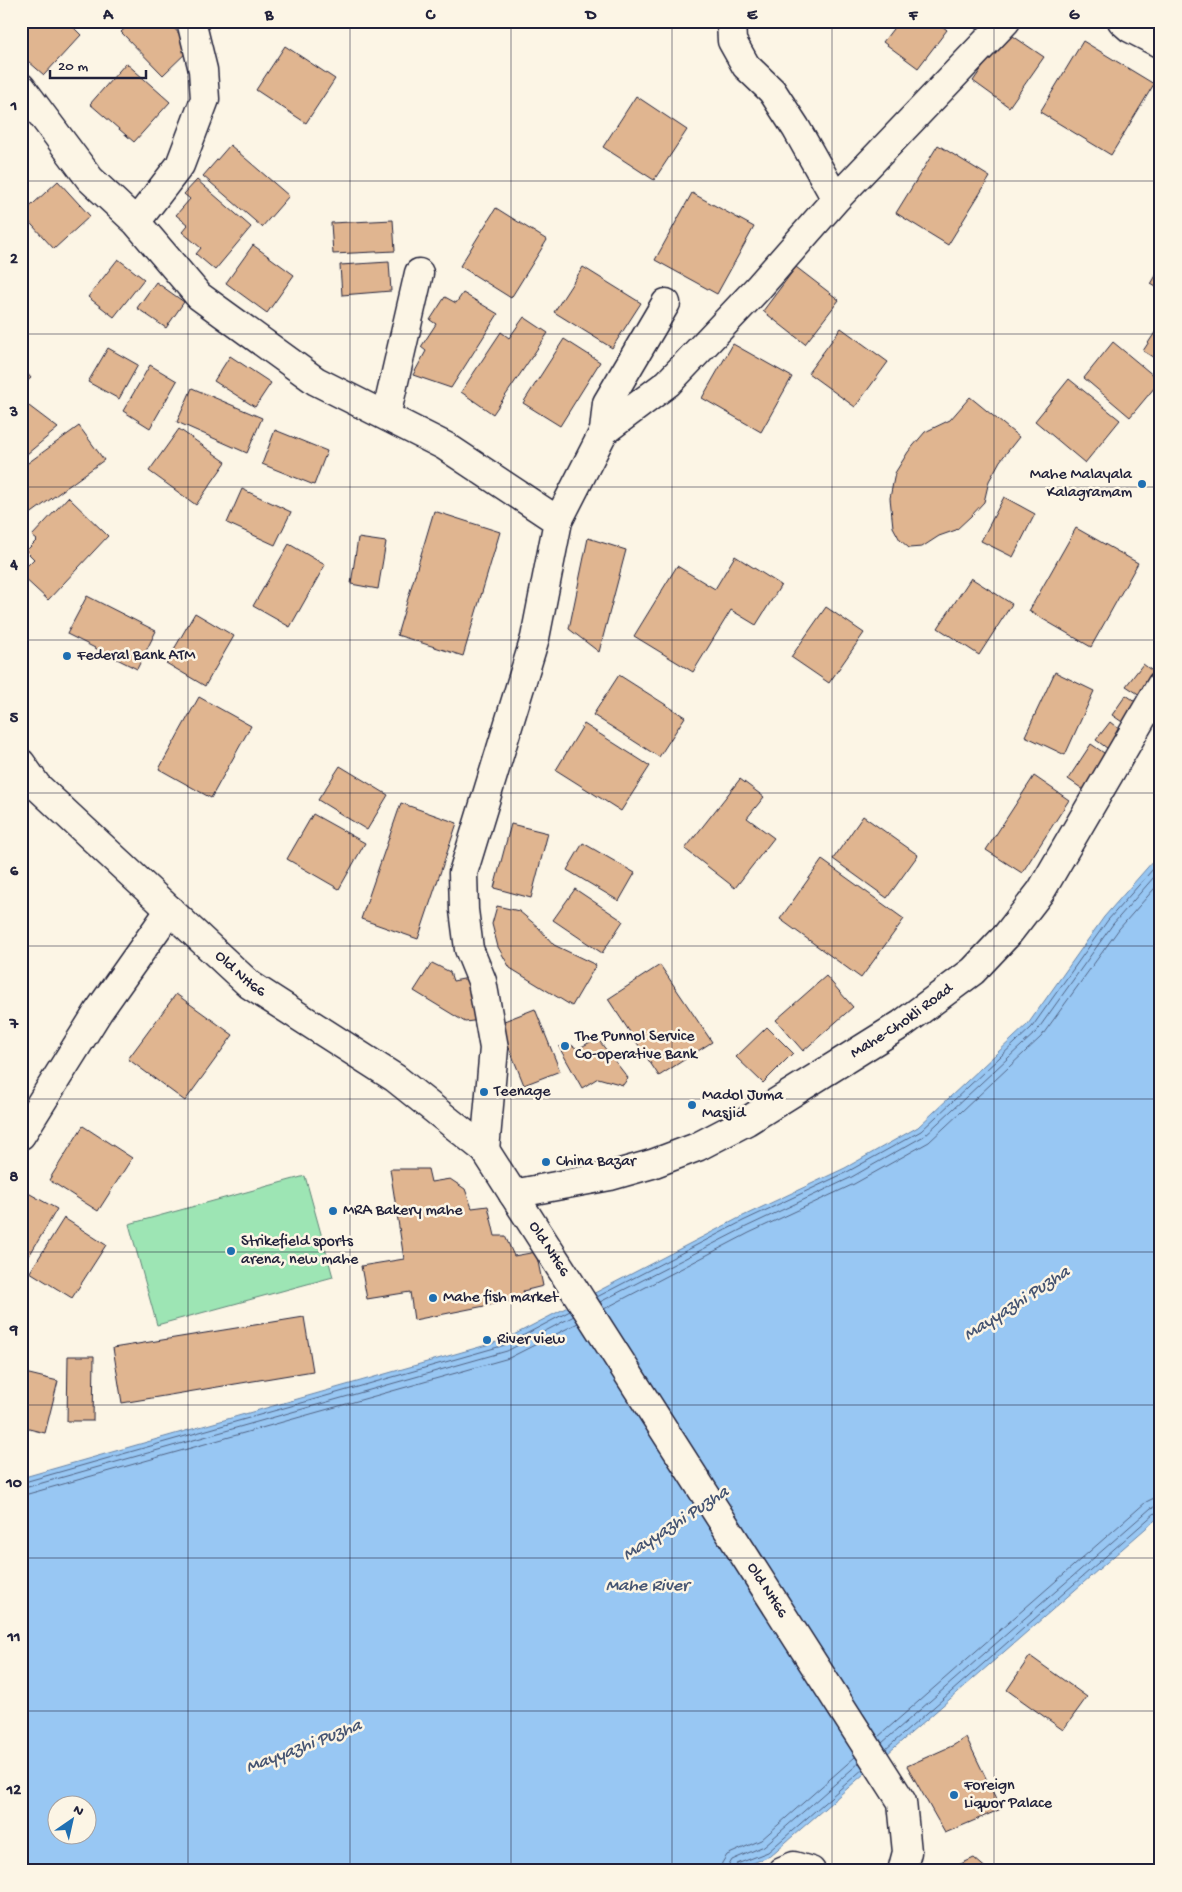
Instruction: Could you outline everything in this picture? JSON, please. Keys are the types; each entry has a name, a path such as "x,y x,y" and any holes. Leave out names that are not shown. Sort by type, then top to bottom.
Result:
{"street":[{"path":"136,222 180,165 205,99 203,70 192,21"},
{"path":"731,21 732,42 736,50 746,66 772,91 796,128 836,199"},
{"path":"604,431 668,383 758,288 836,199 1006,21"},
{"path":"1122,21 1130,28 1161,44"},
{"path":"21,87 90,179 136,222 199,296 316,381 445,446 558,521"},
{"path":"386,416 419,273"},
{"path":"485,1150 494,1048 482,980 469,949 464,910 463,874 535,638 558,521 604,431 607,403 666,302"},
{"name":"Mahe-Chokli Road","path":"513,1194 610,1176 652,1164 697,1147 747,1121 902,1024 973,971 1007,935 1041,891 1161,685"},
{"name":"Old NH66","path":"21,763 38,786 250,985 395,1078 485,1150 902,1802 907,1852 902,1871"},
{"path":"21,1134 98,1012 170,910"},
{"path":"782,1871 794,1866 811,1871"}],"green space":[{"name":"Strikefield sports arena, new mahe","path":"305,1176 333,1277 157,1325 129,1224"}],"water":[{"name":"Mahe River","path":"1161,852 1161,1515 770,1856 734,1871 21,1871 21,1478 504,1340 741,1217 845,1168 918,1127 1028,1024 1104,917"}],"building":[{"path":"21,21 67,21 81,35 44,75 21,55"},
{"path":"133,21 167,21 192,47 163,75 121,32"},
{"path":"899,21 936,21 947,30 918,68 883,42"},
{"path":"1007,32 1044,57 1009,107 973,81"},
{"path":"1083,41 1154,84 1111,155 1040,112"},
{"path":"285,46 335,79 306,123 256,90"},
{"path":"126,63 170,102 134,142 90,104"},
{"path":"636,96 687,130 654,180 603,147"},
{"path":"230,145 289,196 262,227 203,176"},
{"path":"938,145 990,177 948,245 896,213"},
{"path":"197,180 251,227 215,270 196,254 201,248 182,232 188,225 176,215 190,199 184,194"},
{"path":"58,181 90,216 54,249 22,214"},
{"path":"692,193 754,227 717,294 655,260"},
{"path":"496,208 547,240 511,298 460,266"},
{"path":"393,220 395,251 333,254 331,223"},
{"path":"253,245 294,275 267,313 226,283"},
{"path":"118,259 144,279 114,317 88,297"},
{"path":"389,262 391,291 342,295 340,265"},
{"path":"583,267 641,303 612,348 554,312"},
{"path":"796,267 839,300 805,344 763,311"},
{"path":"1161,267 1161,290 1151,284"},
{"path":"156,282 184,302 166,328 137,308"},
{"path":"463,293 498,314 451,388 413,375 426,351 421,347 436,324 430,320 445,297 456,303"},
{"path":"524,317 548,333 493,414 461,392 501,332 509,338"},
{"path":"1161,323 1161,362 1143,351"},
{"path":"841,328 888,362 855,407 808,373"},
{"path":"564,339 600,362 560,426 523,403"},
{"path":"1113,342 1160,381 1130,417 1084,378"},
{"path":"733,344 792,377 761,432 702,398"},
{"path":"108,348 138,365 119,399 88,382"},
{"path":"230,356 271,383 255,407 214,381"},
{"path":"150,365 177,381 150,428 123,411"},
{"path":"21,366 31,378 21,386"},
{"path":"1069,379 1120,420 1085,463 1035,421"},
{"path":"192,388 262,418 247,453 177,422"},
{"path":"970,397 1019,437 1000,461 989,481 984,502 971,516 956,530 939,536 922,547 909,548 900,540 893,527 890,498 895,473 908,452 925,432 950,420"},
{"path":"25,403 58,428 21,459 21,404"},
{"path":"79,426 104,460 29,515 21,505 21,468"},
{"path":"179,429 226,462 196,505 149,471"},
{"path":"275,430 327,451 314,485 262,464"},
{"path":"242,489 291,512 275,545 227,523"},
{"path":"68,497 108,536 48,600 21,575 21,572 34,559 26,551 37,540 32,536"},
{"path":"1004,497 1035,514 1013,557 981,541"},
{"path":"434,511 500,532 463,656 397,635"},
{"path":"1076,528 1138,563 1091,647 1029,611"},
{"path":"358,538 386,542 378,589 351,584"},
{"path":"588,538 626,550 599,652 569,629"},
{"path":"289,544 325,565 290,627 253,606"},
{"path":"735,556 781,585 756,625 731,610 693,672 634,636 677,566 715,589"},
{"path":"971,578 1012,604 979,655 938,628"},
{"path":"87,596 156,631 137,669 67,634"},
{"path":"826,607 864,633 829,683 791,657"},
{"path":"195,613 234,636 205,686 166,663"},
{"path":"1143,664 1155,673 1140,695 1126,686"},
{"path":"1055,672 1094,691 1065,755 1025,736"},
{"path":"619,675 685,717 659,757 593,715"},
{"path":"1126,695 1142,706 1128,726 1112,715"},
{"path":"199,697 251,726 211,798 159,769"},
{"path":"1110,722 1124,733 1111,751 1096,740"},
{"path":"584,724 650,766 621,811 556,770"},
{"path":"1091,744 1107,755 1084,790 1068,779"},
{"path":"340,766 388,795 367,830 318,800"},
{"path":"1034,776 1069,800 1022,873 986,850"},
{"path":"740,779 764,797 747,818 774,838 735,888 685,849"},
{"path":"401,803 457,823 418,939 361,919"},
{"path":"313,814 365,843 339,889 287,859"},
{"path":"863,816 918,855 887,898 833,859"},
{"path":"511,824 548,833 531,898 494,888"},
{"path":"583,843 635,873 619,901 567,870"},
{"path":"822,860 904,919 861,978 780,919"},
{"path":"575,889 623,921 602,953 553,920"},
{"path":"497,906 519,911 538,927 554,945 596,965 572,1006 510,968 498,947 492,924"},
{"path":"432,963 450,972 453,981 474,977 481,1020 465,1022 414,991"},
{"path":"660,965 712,1042 659,1076 608,999"},
{"path":"826,976 853,1007 803,1051 776,1020"},
{"path":"176,994 233,1035 185,1101 128,1059"},
{"path":"535,1009 560,1071 524,1085 499,1023"},
{"path":"767,1027 793,1053 763,1083 736,1057"},
{"path":"597,1038 628,1078 623,1085 598,1078 582,1088 559,1047 571,1045 578,1049"},
{"path":"83,1126 132,1158 98,1211 49,1180"},
{"path":"390,1169 428,1169 431,1182 450,1179 465,1189 472,1208 488,1206 495,1236 505,1236 514,1256 536,1252 543,1286 523,1291 525,1298 414,1320 410,1292 367,1299 361,1266 404,1259"},
{"path":"21,1189 57,1209 29,1256 21,1251"},
{"path":"64,1218 106,1245 72,1298 30,1272"},
{"path":"304,1317 313,1371 122,1403 113,1348"},
{"path":"68,1356 94,1356 93,1421 67,1421"},
{"path":"21,1372 58,1381 45,1433 21,1427"},
{"path":"1030,1656 1087,1697 1063,1730 1007,1690"},
{"path":"966,1737 1001,1809 945,1833 907,1766 954,1745"},
{"path":"974,1858 989,1871 951,1871 956,1866"}],"place":[{"name":"Mahe Malayala Kalagramam","path":"1142,484"},
{"name":"Federal Bank ATM","path":"67,656"},
{"name":"The Punnol Service Co-operative Bank","path":"565,1046"},
{"name":"Teenage","path":"484,1092"},
{"name":"Madol Juma Masjid","path":"692,1105"},
{"name":"China Bazar","path":"546,1162"},
{"name":"MRA Bakery mahe","path":"333,1211"},
{"name":"Strikefield sports arena, new mahe","path":"231,1251"},
{"name":"Mahe fish market","path":"433,1298"},
{"name":"River view","path":"487,1340"},
{"name":"Foreign Liquor Palace","path":"954,1795"}],"water label":[{"name":"Mayyazhi Puzha","path":"1017,1304"},
{"name":"Mayyazhi Puzha","path":"676,1524"},
{"name":"Mayyazhi Puzha","path":"304,1747"}]}
